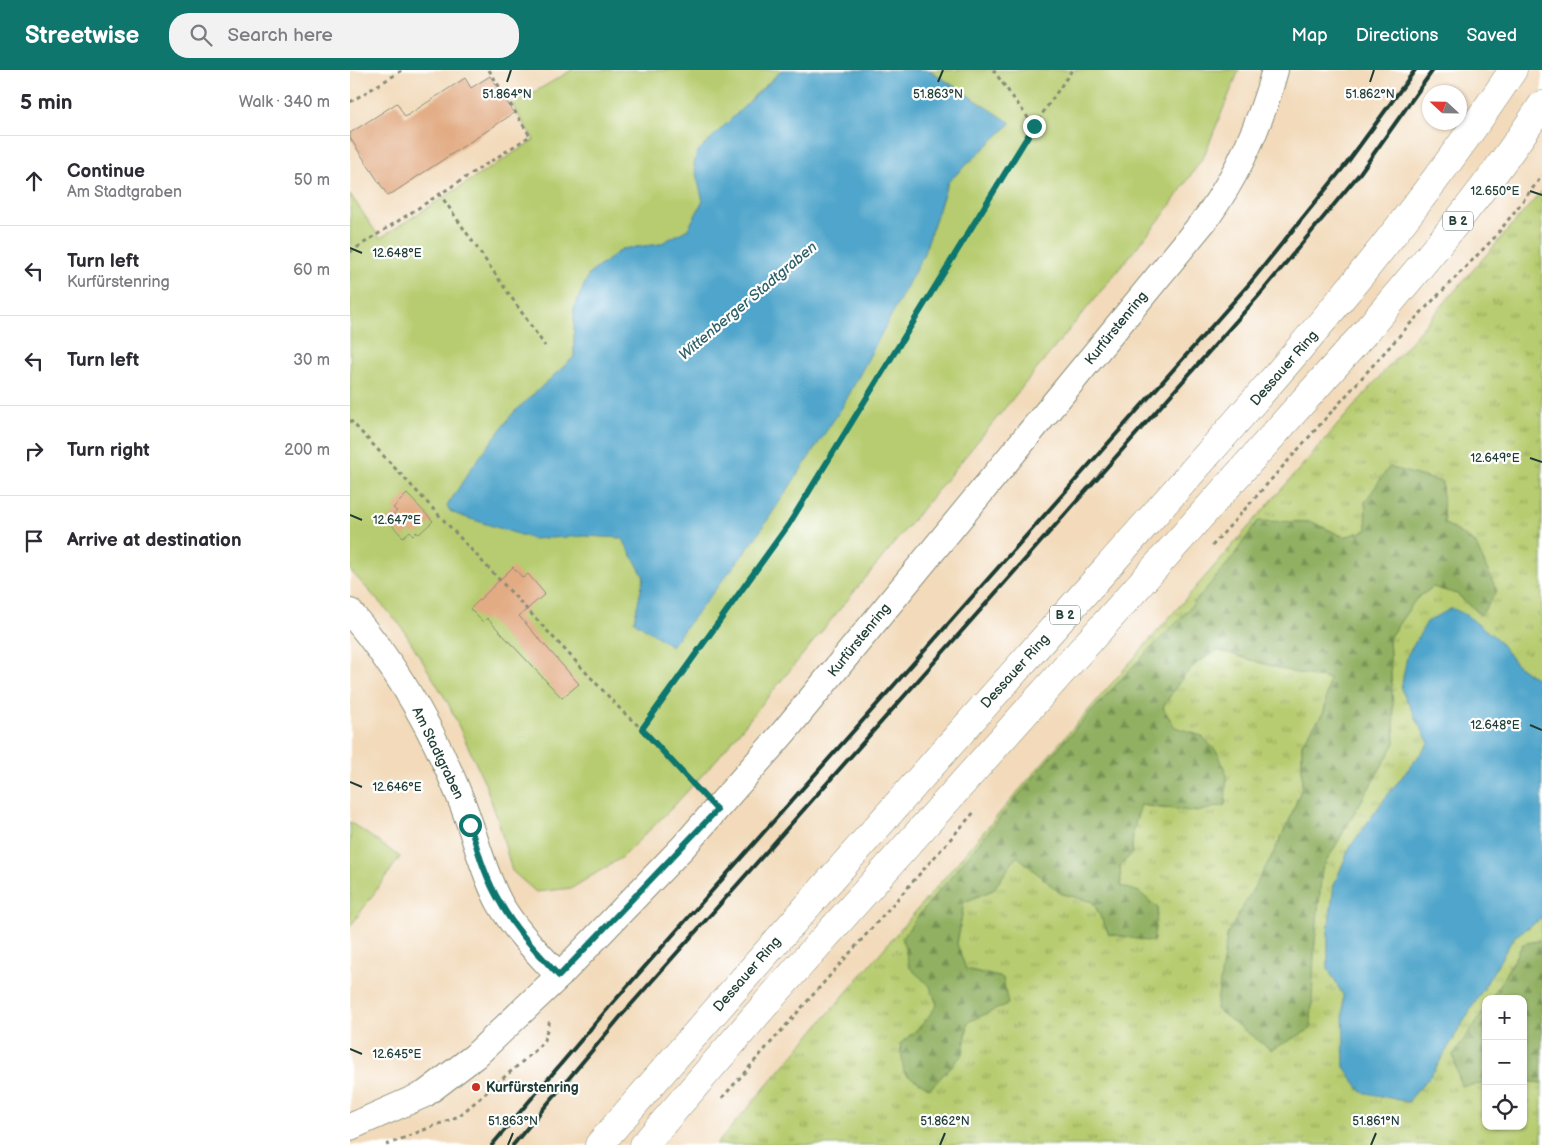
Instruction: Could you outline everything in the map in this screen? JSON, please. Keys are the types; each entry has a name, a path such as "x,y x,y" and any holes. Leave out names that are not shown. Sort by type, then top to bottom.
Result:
{"main road":[{"name":"Dessauer Ring","path":"599,1145 757,962 1290,362 1407,219 1449,163 1513,70"},
{"name":"B 2","path":"644,1145 777,991 1367,330 1457,222 1520,140 1542,105"}],"street":[{"name":"Kurfürstenring","path":"350,1127 413,1100 437,1086 482,1050 559,976 717,810 1208,216 1228,187 1242,159 1274,70"},
{"name":"Am Stadtgraben","path":"350,612 398,678 433,738 460,796 484,867 500,903 527,940 559,976"}],"path":[{"path":"350,102 403,70"},
{"path":"350,252 530,136 489,70"},
{"path":"993,70 1034,126"},
{"path":"642,729 789,524 1034,126 1072,70"},
{"path":"1206,552 1408,326 1494,237 1542,176"},
{"path":"439,193 545,346"},
{"path":"350,420 717,810"},
{"path":"715,1105 982,803"}],"green space":[{"path":"572,70 782,70 754,96 694,165 703,201 688,229 660,244 622,249 574,308 574,357 513,413 586,536 623,538 644,577 634,621 923,256 948,182 1011,123 929,70 1239,70 1204,156 1165,213 717,759 671,809 621,858 572,888 536,892 512,871 498,820 484,781 448,703 401,626 350,570 350,194 380,238 534,140 512,105"},
{"path":"1542,191 1542,683 1516,664 1496,638 1401,689 1429,743 1383,801 1350,847 1334,885 1328,933 1328,969 1343,995 1344,1067 1434,1071 1514,937 1542,918 1542,940 1523,944 1493,995 1482,995 1482,1016 1469,1036 1453,1055 1461,1085 1482,1084 1482,1130 1527,1130 1527,1081 1542,1083 1542,1145 716,1145 1051,753","holes":["1441,482 1444,523 1475,543 1481,615 1457,594 1433,587 1416,599 1389,638 1395,743 1322,869 1314,952 1310,1029 1274,852 1290,819 1302,787 1302,743 1324,712 1329,678 1292,672 1218,650 1192,667 1163,708 1175,728 1202,736 1166,809 1140,805 1133,830 1132,853 1120,866 1121,887 1139,892 1109,934 1093,902 1060,893 1017,855 993,890 964,902 957,944 966,969 1003,978 968,1022 963,1054 900,1044 921,1026 938,1005 930,986 902,938 1052,755 1137,662 1181,618 1229,562 1258,522 1312,522 1344,537 1368,530 1365,502"]},
{"path":"1389,467 1442,482 1444,523 1475,543 1497,591 1481,615 1457,594 1433,587 1416,599 1389,638 1395,743 1322,869 1314,952 1311,1029 1271,1050 1216,1009 1227,935 1274,852 1290,819 1302,787 1302,743 1324,712 1329,679 1292,672 1218,650 1200,661 1186,674 1174,689 1163,708 1175,727 1202,736 1218,753 1227,775 1225,805 1197,812 1141,805 1133,830 1132,853 1120,866 1121,886 1139,892 1158,908 1153,942 1109,934 1093,902 1060,893 1017,856 993,890 964,902 957,944 966,969 1003,978 1008,1004 968,1022 963,1054 930,1089 904,1073 900,1044 921,1026 937,1005 930,986 910,968 902,938 919,915 1052,755 1137,662 1181,618 1229,562 1258,521 1312,522 1344,537 1367,530 1365,502"},
{"path":"350,822 400,857 350,927"},
{"path":"1542,940 1542,1083 1527,1081 1527,995 1493,995 1523,944"},
{"path":"1482,1014 1482,1084 1461,1086 1453,1055"}],"water":[{"name":"Wittenberger Stadtgraben","path":"782,70 929,70 1011,123 948,182 923,256 843,406 753,542 671,646 634,621 644,577 622,538 586,536 533,539 458,515 450,511 447,506 472,467 513,413 574,357 574,308 589,274 622,249 660,244 688,229 703,201 694,165 697,152"},
{"path":"1452,608 1466,615 1496,638 1516,664 1542,683 1542,918 1514,937 1434,1071 1408,1102 1362,1092 1344,1067 1343,995 1328,969 1328,933 1334,885 1350,847 1383,801 1429,743 1401,689 1407,656 1427,622"}],"building":[{"path":"490,76 514,113 388,196 350,138 350,133 397,103 405,117 465,78 471,88"},
{"path":"407,494 433,521 419,534 416,532 413,535 410,531 403,537 387,520 397,511 393,508"},
{"path":"513,567 523,578 528,574 545,594 519,616 579,684 562,698 487,618 483,622 470,609"}],"railway":[{"path":"492,1145 610,1006 1250,283 1347,163 1415,70"},
{"path":"513,1145 621,1016 1261,293 1360,173 1433,70"}],"place":[{"name":"Kurfürstenring","path":"476,1087"}],"route":[{"path":"470,825 490,884 500,903 511,921 532,947 559,976 717,810 642,729 789,524 1034,126"}]}
